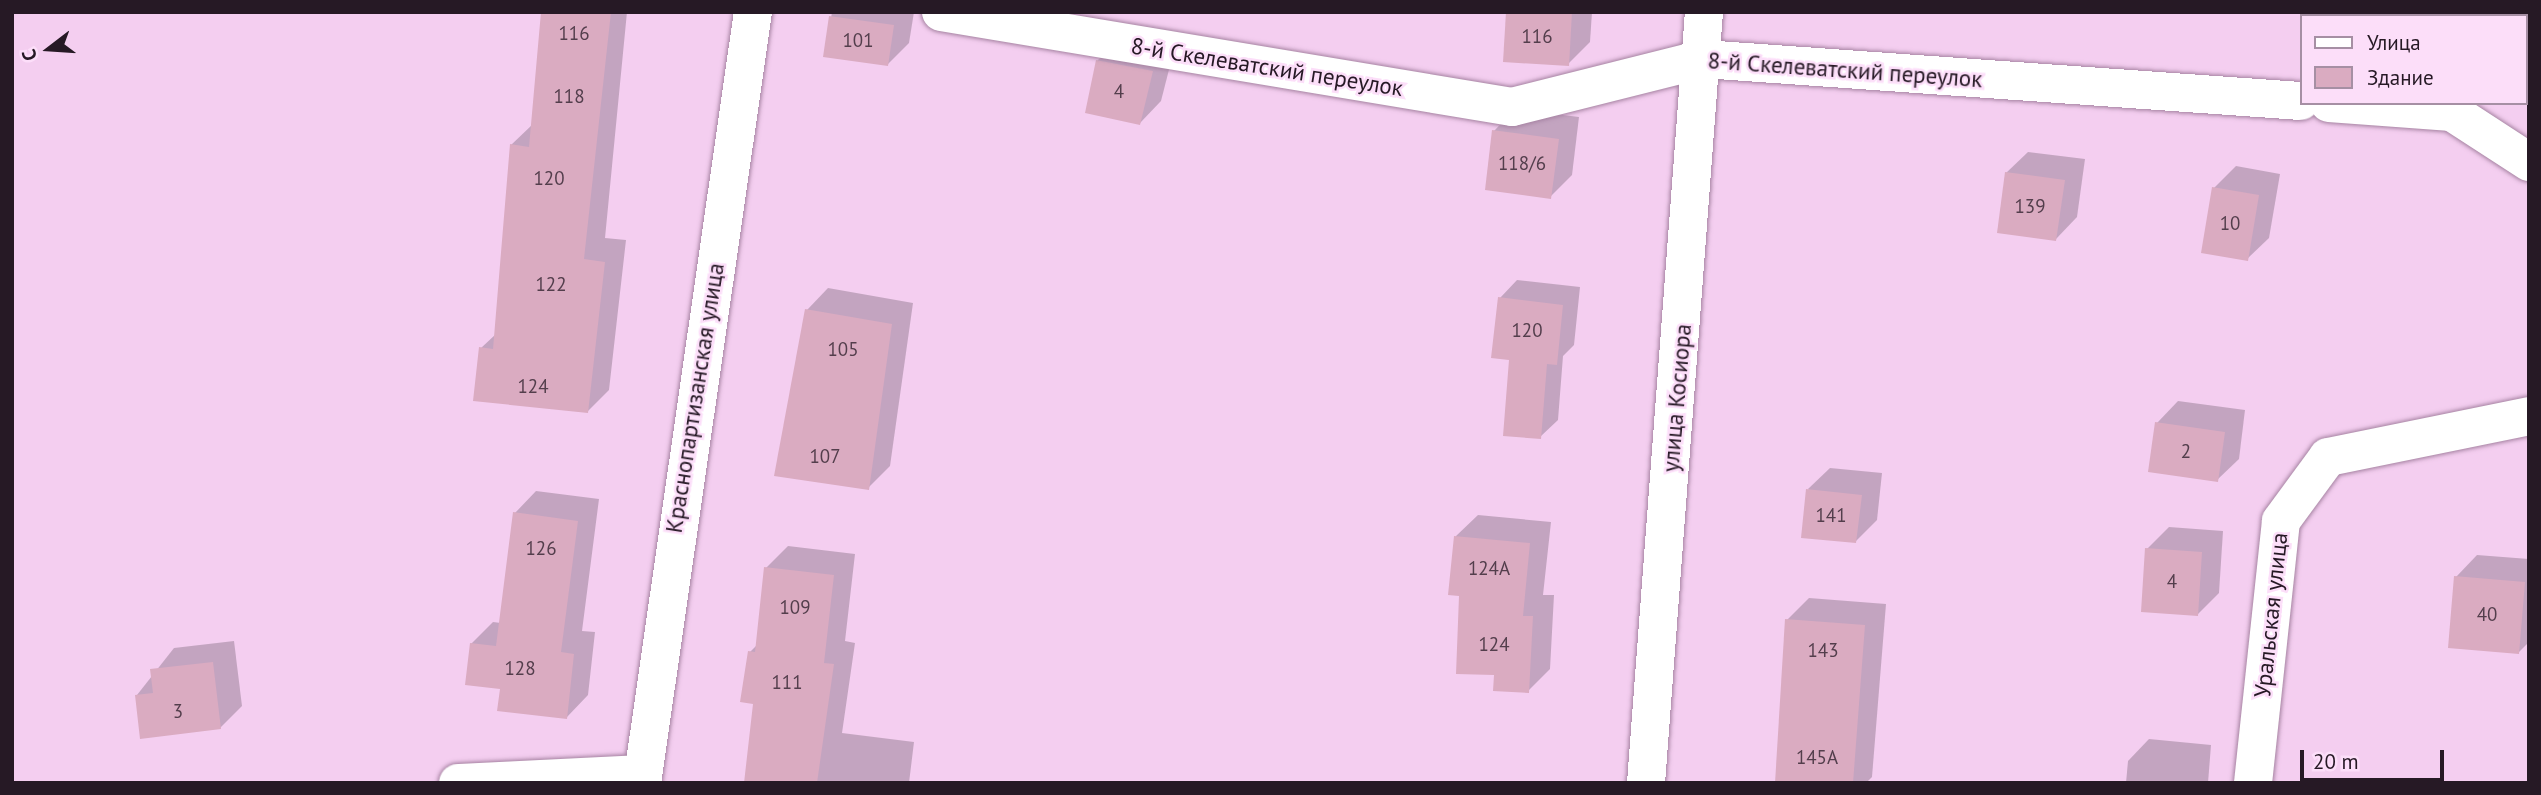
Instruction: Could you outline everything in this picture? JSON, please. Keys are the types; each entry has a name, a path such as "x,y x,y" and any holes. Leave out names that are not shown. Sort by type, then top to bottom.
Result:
{"street":[{"name":"Краснопартизанская улица","path":"640,778 753,12"},
{"name":"8-й Скелеватский переулок","path":"941,12 1512,107 1703,59 2300,101"},
{"name":"улица Косиора","path":"1646,783 1703,59 1704,12"},
{"path":"2356,105 2452,112 2529,162"},
{"name":"Уральская улица","path":"2253,783 2281,521 2328,457 2529,416"},
{"path":"458,783 640,778"}],"building":[{"path":"541,12 611,12 584,259 605,262 588,413 473,401 479,347 493,349 510,144 529,147"},
{"path":"1506,12 1572,12 1569,66 1503,62"},
{"path":"829,16 894,25 888,66 823,57"},
{"path":"1096,60 1153,71 1140,125 1085,113"},
{"path":"1492,130 1559,139 1551,199 1485,190"},
{"path":"2005,172 2065,180 2056,241 1997,233"},
{"path":"2212,187 2259,195 2248,261 2201,253"},
{"path":"1498,297 1563,305 1557,365 1547,364 1541,439 1503,436 1509,360 1491,358"},
{"path":"805,309 892,324 869,490 774,476"},
{"path":"2155,422 2225,432 2218,482 2148,472"},
{"path":"1806,489 1862,495 1856,543 1801,538"},
{"path":"513,512 578,521 561,652 574,654 567,719 497,711 500,689 465,685 470,643 496,646"},
{"path":"1454,536 1530,543 1523,616 1533,616 1529,693 1493,691 1494,675 1456,674 1459,596 1448,595"},
{"path":"2145,548 2202,552 2198,616 2141,612"},
{"path":"764,567 834,575 824,663 834,664 817,783 744,783 753,704 740,702 748,651 755,652"},
{"path":"2454,576 2525,582 2519,654 2448,648"},
{"path":"1785,619 1865,625 1853,783 1775,783"},
{"path":"213,662 221,729 140,739 135,695 153,693 150,669"}]}
